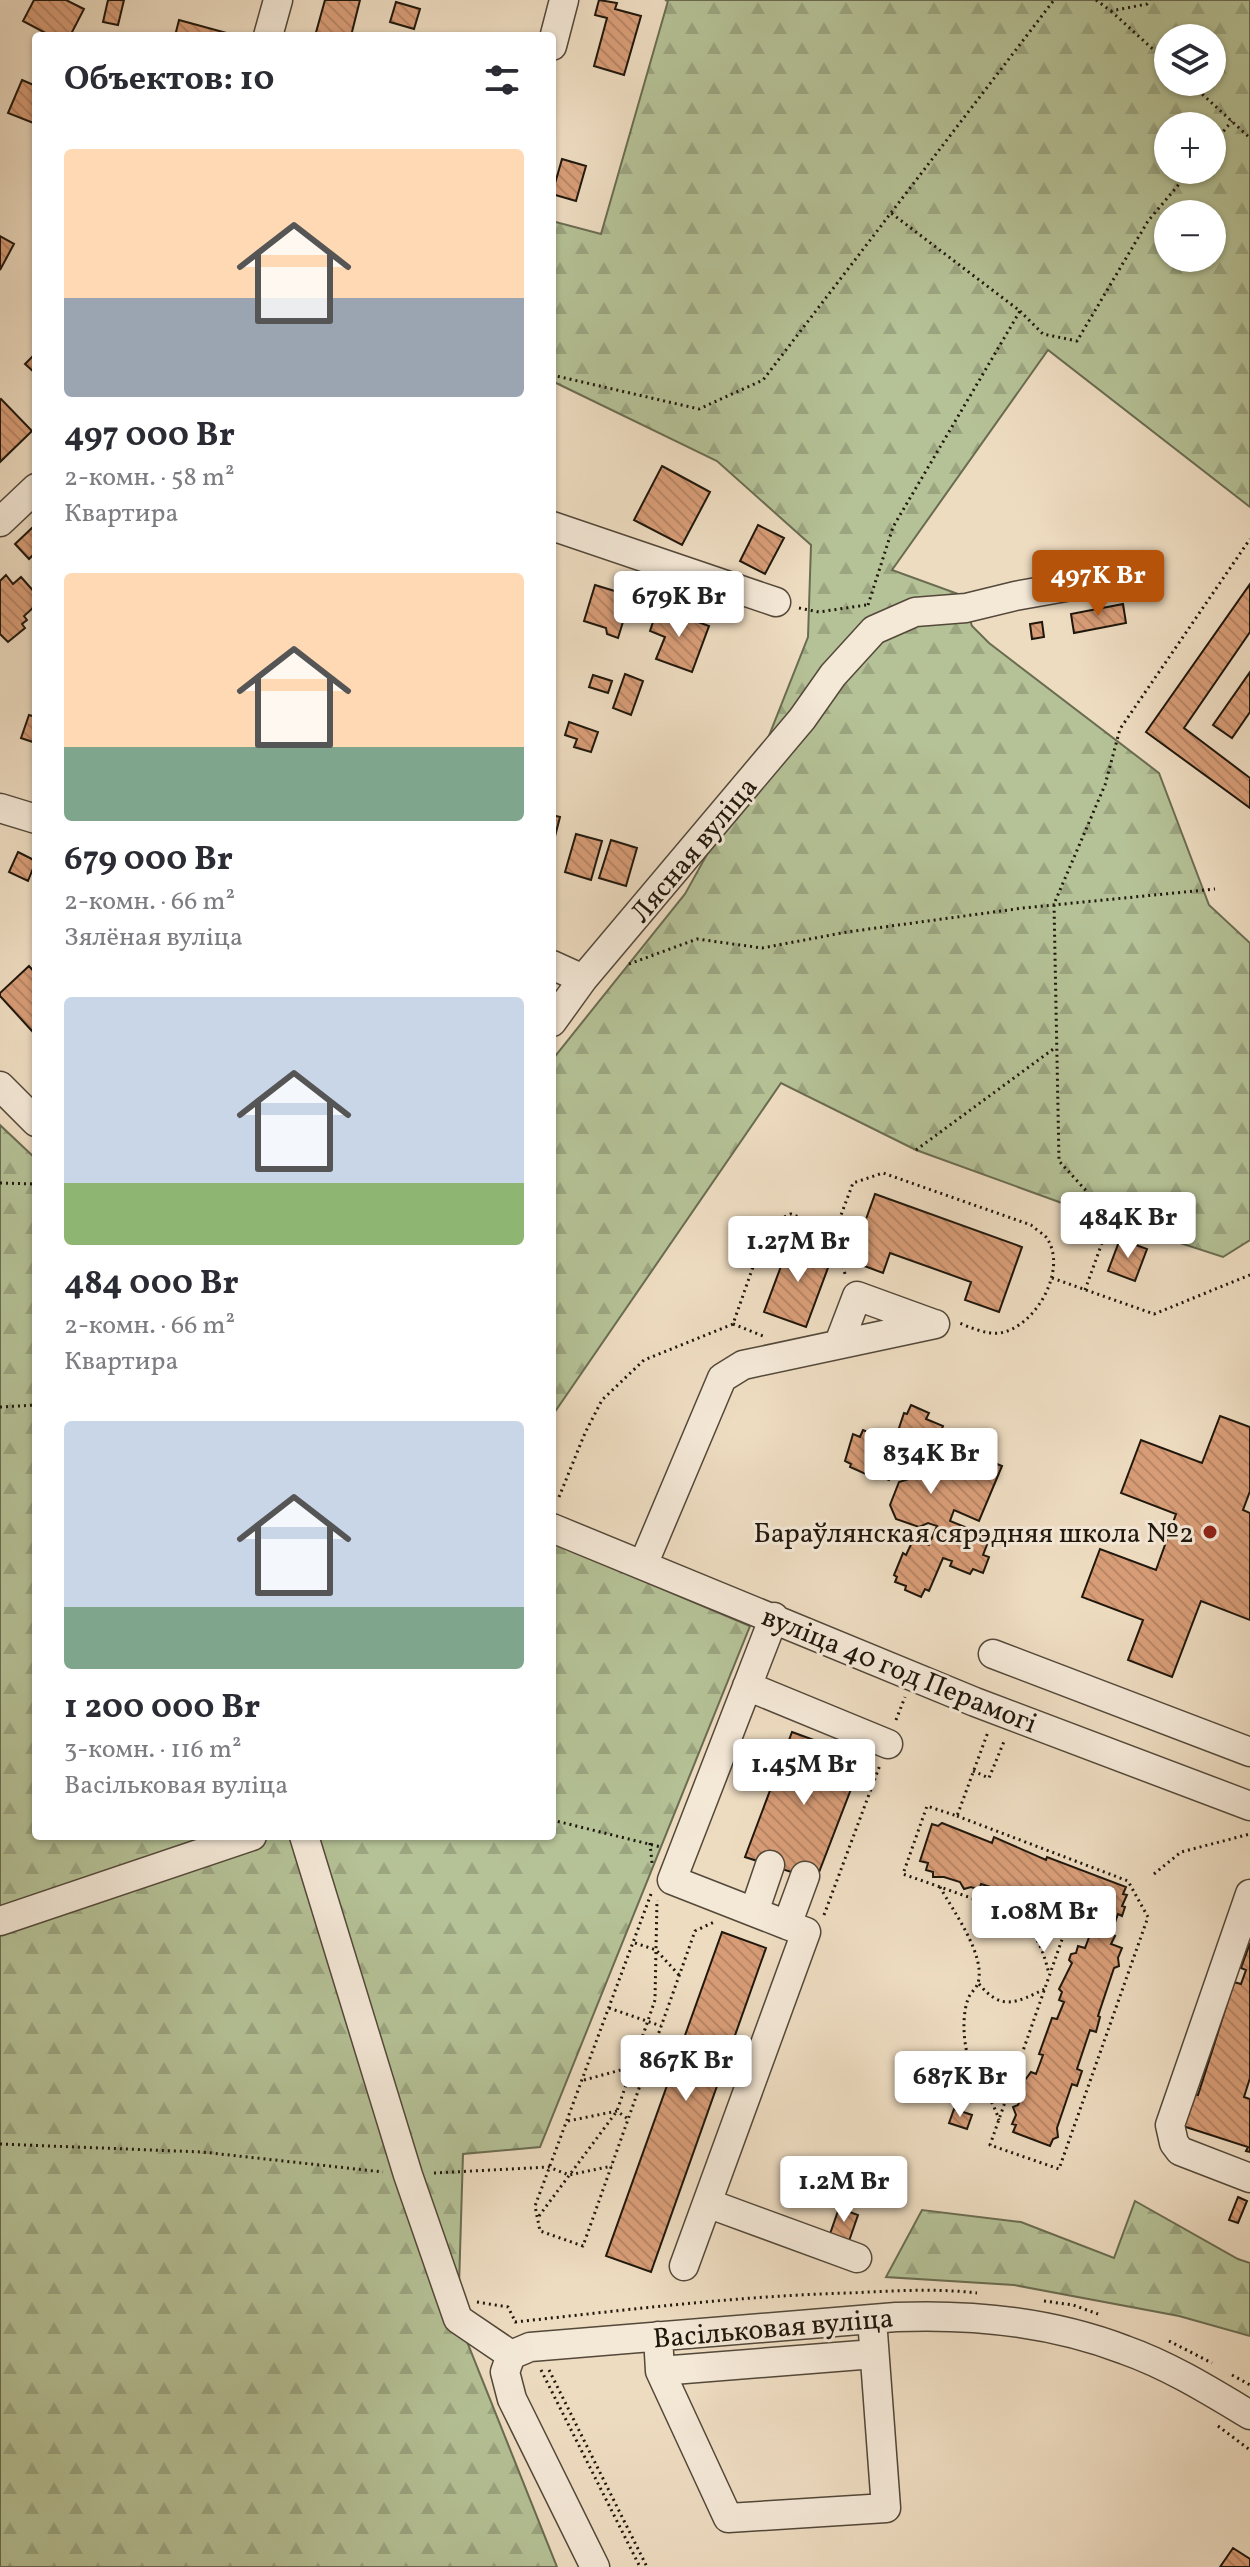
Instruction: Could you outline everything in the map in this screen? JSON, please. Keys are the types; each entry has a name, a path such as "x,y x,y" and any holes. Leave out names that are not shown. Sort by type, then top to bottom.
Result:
{"street":[{"path":"269,32 278,0"},
{"path":"556,32 564,0"},
{"path":"0,522 32,492"},
{"path":"556,527 776,602"},
{"name":"Лясная вуліца","path":"556,1016 583,979 802,719 833,675 874,630 915,612 966,608 1122,577"},
{"path":"0,808 32,818"},
{"path":"556,967 583,979"},
{"path":"0,1086 32,1118"},
{"path":"643,1565 722,1378 743,1365 839,1343"},
{"name":"вуліца 40 год Перамогі","path":"556,1530 975,1702 1250,1806"},
{"path":"684,2266 806,1932 672,1880 774,1617"},
{"path":"993,1654 1250,1752"},
{"path":"747,1686 888,1744"},
{"path":"0,1921 240,1840"},
{"path":"305,1840 408,2175 458,2319 511,2355 505,2372 512,2399 595,2567"},
{"path":"754,1912 770,1865"},
{"path":"787,1925 805,1876"},
{"path":"1250,1894 1170,2125 1174,2143 1180,2151 1250,2178"},
{"path":"707,2203 857,2258"},
{"name":"Васільковая вуліца","path":"511,2355 530,2347 872,2319 942,2315 984,2318 1069,2333 1125,2349 1170,2369 1250,2415"},
{"path":"658,2336 660,2371 728,2518 886,2508 872,2319"},
{"path":"660,2371 874,2354"}],"path":[{"path":"556,376 699,409 763,380 1054,0"},
{"path":"1096,0 1154,50"},
{"path":"1111,11 1147,4 1150,0"},
{"path":"1204,96 1250,138"},
{"path":"1226,128 1232,121"},
{"path":"891,213 1020,311 1043,334 1077,341 1148,221 1179,184"},
{"path":"868,605 893,527 1020,311"},
{"path":"1085,1290 1111,1218 1059,1161 1054,904 1105,785 1120,729 1250,539"},
{"path":"776,602 819,612 868,605 879,607"},
{"path":"626,964 697,939 762,948 847,932 1054,904 1215,889"},
{"path":"916,1150 1056,1047"},
{"path":"0,1183 32,1184"},
{"path":"835,1231 846,1278"},
{"path":"1051,1278 1154,1314 1250,1275"},
{"path":"733,1324 762,1335"},
{"path":"0,1407 32,1405"},
{"path":"957,1816 972,1773 989,1778 1008,1732"},
{"path":"927,1806 957,1816 1128,1881 1148,1917 1059,2169 990,2145 1065,1931 903,1874 927,1806"},
{"path":"556,1821 682,1853"},
{"path":"1154,1874 1181,1852 1250,1834"},
{"path":"655,1885 535,2206 540,2231 583,2246 695,1931 716,1921"},
{"path":"940,1887 969,1938 977,1962 978,1982 968,1999 964,2026 966,2052 999,2120"},
{"path":"537,2218 617,2111 655,2000 657,1900"},
{"path":"1010,1912 1029,1928 1043,1947 1050,1976"},
{"path":"633,1943 656,1950 679,1975"},
{"path":"978,1982 990,1996 1002,2003 1020,2001 1045,1989"},
{"path":"609,2008 661,2026"},
{"path":"582,2081 632,2067 645,2072"},
{"path":"567,2121 617,2111 628,2119"},
{"path":"0,2144 202,2152 408,2175 549,2167 569,2175 612,2166"},
{"path":"548,2370 647,2567"},
{"path":"1217,2425 1250,2450"}],"green space":[{"path":"665,0 1250,0 1250,507 1048,350 892,570 961,595 972,626 989,643 1159,773 1209,905 1250,943 1250,1240 1223,1257 1106,1219 916,1150 781,1083 556,1410 556,1055 685,894 759,761 808,637 811,545 717,461 556,383 556,222 601,234 668,1"},
{"path":"0,1125 32,1155 32,1840 556,1840 556,1544 750,1626 540,2147 463,2154 458,2319 557,2567 0,2567"},
{"path":"1135,2201 1250,2263 1250,2336 1179,2316 1014,2285 886,2277 922,2210 1021,2222 1114,2258"}],"building":[{"path":"34,0 66,0 84,9 72,32 44,32 23,21"},
{"path":"108,0 124,0 118,25 103,22"},
{"path":"325,0 360,0 352,32 316,32"},
{"path":"599,0 617,3 615,9 641,16 624,75 594,66 607,18 595,15"},
{"path":"396,2 420,9 414,29 390,22"},
{"path":"179,20 223,32 176,32"},
{"path":"22,80 32,84 32,122 8,113"},
{"path":"562,159 586,166 576,201 556,195 556,180"},
{"path":"0,236 14,244 0,270"},
{"path":"32,357 32,370 25,364"},
{"path":"0,400 32,431 0,462"},
{"path":"662,466 710,492 682,545 634,520"},
{"path":"758,525 784,538 765,574 740,561"},
{"path":"32,528 32,556 29,559 15,544"},
{"path":"6,575 13,584 21,577 32,589 32,609 24,616 27,620 22,624 25,628 8,642 0,634 0,581"},
{"path":"1250,584 1250,632 1184,728 1250,778 1250,808 1146,732"},
{"path":"595,585 631,596 618,638 607,634 606,628 584,621"},
{"path":"1123,604 1126,623 1074,633 1071,614"},
{"path":"658,607 709,626 692,672 656,659 665,637 650,631"},
{"path":"1042,622 1044,637 1032,639 1030,624"},
{"path":"1250,672 1250,712 1232,738 1213,725"},
{"path":"625,674 643,681 631,715 613,708"},
{"path":"593,675 612,681 608,693 589,687"},
{"path":"29,715 32,716 32,742 21,738"},
{"path":"569,722 598,732 591,752 574,747 577,739 565,735"},
{"path":"576,834 602,841 591,880 565,872"},
{"path":"611,840 637,848 626,886 599,878"},
{"path":"18,852 32,859 28,881 9,872"},
{"path":"29,966 32,969 32,1031 0,996"},
{"path":"875,1194 1022,1247 999,1312 965,1300 971,1282 890,1253 883,1273 851,1261"},
{"path":"1120,1239 1147,1249 1135,1281 1108,1271"},
{"path":"790,1242 832,1257 806,1327 764,1312"},
{"path":"911,1405 929,1413 926,1419 943,1426 928,1462 939,1467 948,1443 1002,1466 979,1521 954,1510 950,1521 990,1537 983,1555 989,1557 983,1573 973,1569 970,1574 950,1566 952,1561 943,1558 929,1591 925,1589 921,1597 895,1582 897,1577 894,1575 903,1553 906,1555 914,1538 929,1545 937,1526 928,1523 919,1527 896,1519 890,1505 899,1482 909,1479 913,1469 896,1462 889,1480 871,1473 870,1476 850,1467 851,1464 845,1461 853,1434 860,1437 863,1430 894,1443 904,1413 907,1414"},
{"name":"Бараўлянская сярэдняя школа №2","path":"1220,1416 1250,1427 1250,1491 1243,1510 1250,1513 1250,1620 1201,1601 1172,1677 1128,1660 1143,1620 1082,1597 1100,1549 1156,1570 1176,1514 1121,1493 1141,1440 1202,1463"},
{"path":"792,1732 863,1758 816,1880 745,1857"},
{"path":"942,1823 992,1843 994,1837 1046,1860 1047,1857 1126,1887 1123,1894 1127,1895 1122,1906 1125,1907 1122,1916 1118,1914 1111,1934 1115,1936 1111,1944 1122,1948 1119,1966 1114,1968 1098,2016 1096,2032 1090,2030 1077,2069 1082,2071 1077,2086 1072,2084 1057,2128 1058,2137 1053,2139 1050,2146 1013,2132 1016,2115 1013,2107 1018,2105 1025,2089 1025,2080 1031,2072 1036,2074 1043,2055 1039,2054 1052,2018 1057,2019 1064,2002 1059,2000 1062,1992 1059,1989 1072,1963 1069,1960 1071,1954 1076,1953 1078,1946 1085,1948 1094,1924 1084,1921 1086,1916 1059,1907 1058,1911 1035,1903 1034,1908 998,1895 1000,1890 981,1884 979,1890 971,1887 964,1889 960,1882 933,1877 933,1872 926,1870 928,1863 920,1861 932,1824 938,1826"},
{"path":"722,1932 766,1948 651,2272 606,2256"},
{"path":"1250,1943 1250,2078 1244,2097 1250,2099 1250,2152 1246,2151 1248,2147 1183,2126 1194,2094 1198,2095 1234,1982 1241,1984 1246,1970 1241,1968"},
{"path":"954,2109 972,2115 967,2129 949,2123"},
{"path":"1238,2197 1247,2201 1238,2223 1229,2220"},
{"path":"839,2208 858,2215 849,2241 830,2234"},
{"path":"1233,2548 1250,2559 1250,2567 1220,2567"}],"place":[{"name":"Бараўлянская сярэдняя школа №2","path":"1210,1532"}]}
